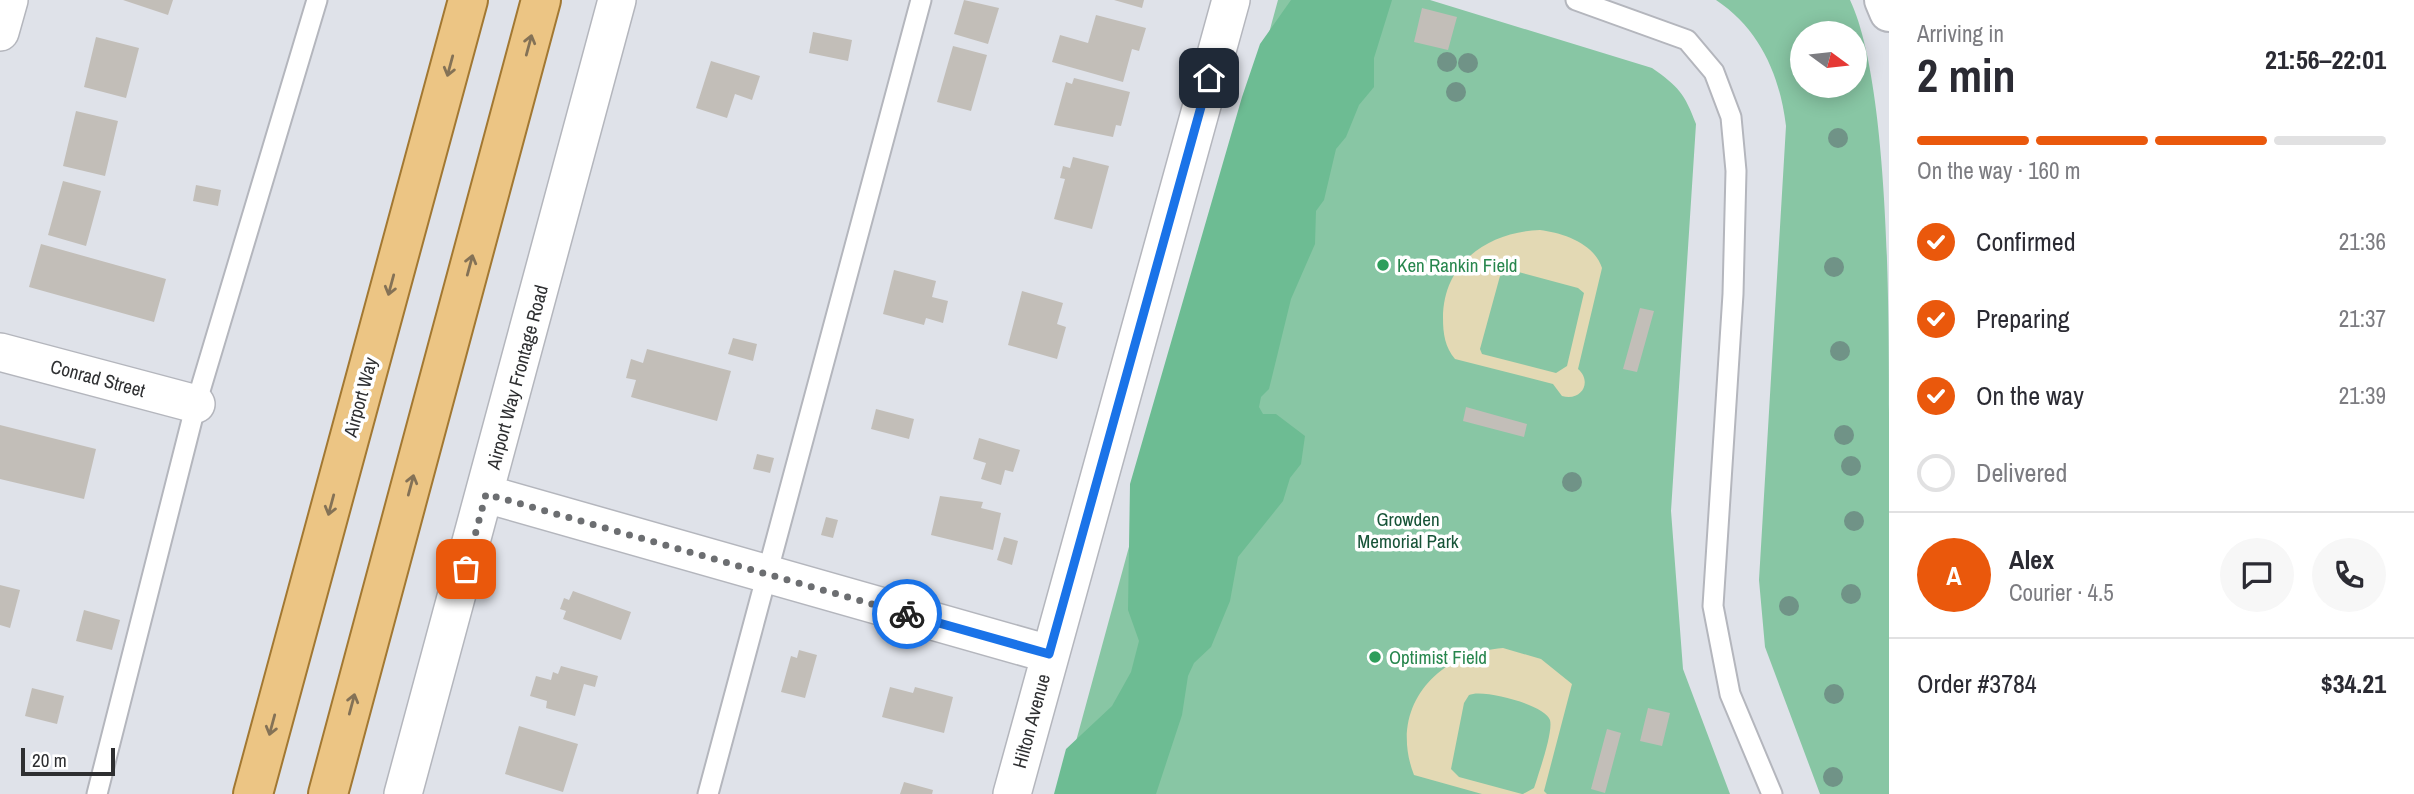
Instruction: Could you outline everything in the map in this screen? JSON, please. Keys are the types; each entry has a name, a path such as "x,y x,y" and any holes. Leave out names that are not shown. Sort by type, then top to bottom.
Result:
{"main road":[{"name":"Airport Way","path":"253,794 468,0"},
{"path":"328,794 541,0"}],"street":[{"path":"0,32 9,0"},
{"name":"Airport Way Frontage Road","path":"403,794 617,0"},
{"name":"Hilton Avenue","path":"1012,794 1231,0"},
{"path":"1884,0 1889,12"},
{"name":"Conrad Street","path":"0,352 197,404"},
{"path":"486,494 1049,654"}],"lane":[{"path":"97,794 197,404 317,0"},
{"path":"708,794 921,0"},
{"path":"1576,0 1686,40 1714,72 1731,117 1735,171 1733,294 1713,606 1730,694 1772,794"}],"green space":[{"name":"Growden Memorial Park","path":"1278,0 1430,0 1652,68 1674,86 1688,105 1696,124 1671,511 1683,669 1730,794 1083,794 1063,789"},
{"path":"1291,0 1392,0 1374,58 1374,87 1359,105 1346,137 1336,149 1324,200 1316,211 1315,244 1291,299 1269,389 1261,397 1259,407 1263,414 1276,414 1305,436 1301,464 1290,478 1283,501 1238,557 1230,601 1211,647 1194,663 1188,676 1182,715 1156,794 1054,794 1066,749 1112,706 1131,672 1139,641 1128,610 1130,484 1242,97 1260,44"},
{"path":"1716,0 1850,0 1857,21 1790,21 1790,98 1867,98 1867,56 1873,85 1887,258 1889,794 1820,794 1765,647 1759,580 1786,126 1773,72 1756,39 1745,25"}],"sand":[{"path":"1540,230 1577,241 1592,252 1602,268 1578,369 1585,385 1575,396 1562,396 1553,384 1455,359 1447,345 1443,324 1445,299 1451,281 1460,267 1486,244 1521,232","holes":["1507,269 1578,288 1584,293 1567,366 1556,373 1482,354 1480,349 1500,276"]},
{"path":"1503,648 1541,659 1572,684 1544,791 1547,794 1523,794 1534,788 1544,758 1550,720 1546,714 1526,704 1487,694 1469,695 1464,703 1451,769 1459,777 1522,794 1482,794 1414,775 1408,751 1408,728 1413,707 1424,688 1439,673 1457,661 1479,652"}],"building":[{"path":"123,0 173,0 168,15"},
{"path":"964,0 999,8 988,44 954,34"},
{"path":"1114,0 1144,0 1142,8"},
{"path":"1422,8 1457,17 1448,50 1414,42"},
{"path":"1096,15 1146,28 1139,51 1132,49 1123,82 1052,62 1060,35 1088,43"},
{"path":"813,32 852,40 848,61 809,53"},
{"path":"96,37 139,48 126,98 84,87"},
{"path":"953,46 987,55 971,111 937,102"},
{"path":"711,61 760,76 752,100 735,94 727,118 696,108"},
{"path":"1074,78 1130,92 1121,126 1116,125 1113,137 1054,125 1066,82 1072,84"},
{"path":"76,111 118,121 105,176 63,166"},
{"path":"1073,157 1109,166 1092,229 1054,219 1065,179 1060,178 1063,166 1070,168"},
{"path":"63,181 101,191 86,246 48,235"},
{"path":"196,185 221,190 218,206 193,201"},
{"path":"41,244 166,279 154,322 29,287"},
{"path":"894,270 936,281 932,297 948,301 943,323 926,318 924,325 883,314"},
{"path":"1022,291 1063,303 1057,324 1066,327 1057,359 1008,345"},
{"path":"1640,308 1654,311 1637,372 1623,369"},
{"path":"733,338 757,344 753,361 728,354"},
{"path":"647,349 731,371 717,421 631,397 636,380 626,378 631,359 643,363"},
{"path":"1466,407 1527,424 1524,437 1463,421"},
{"path":"876,409 914,419 909,439 871,429"},
{"path":"0,425 96,449 84,499 0,479"},
{"path":"979,438 1020,450 1013,472 1005,470 1001,485 981,479 986,463 973,459"},
{"path":"757,454 774,458 770,473 753,469"},
{"path":"940,496 983,502 981,508 1001,513 993,550 931,535"},
{"path":"826,517 838,520 833,538 821,535"},
{"path":"1004,537 1018,541 1012,565 997,560"},
{"path":"0,585 20,590 10,628 0,625"},
{"path":"573,591 631,612 621,640 563,619 566,611 560,609 564,598 569,600"},
{"path":"84,610 120,620 112,650 76,641"},
{"path":"799,650 817,655 805,698 781,692 791,656 797,658"},
{"path":"561,666 598,676 595,687 584,684 575,716 546,708 547,701 530,696 536,676 551,680 553,672 558,674"},
{"path":"890,687 913,693 915,687 953,697 944,733 882,717"},
{"path":"32,688 64,696 57,724 25,716"},
{"path":"1648,708 1670,713 1662,746 1640,741"},
{"path":"519,726 578,744 563,792 505,774"},
{"path":"1607,729 1621,733 1605,793 1591,789"},
{"path":"904,782 933,790 932,794 900,794"}],"way so far":[{"path":"466,569 486,494 907,614"}],"place":[{"name":"Ken Rankin Field","path":"1383,265"},
{"name":"Optimist Field","path":"1375,657"}],"route":[{"path":"907,614 1049,654 1209,78"}]}
